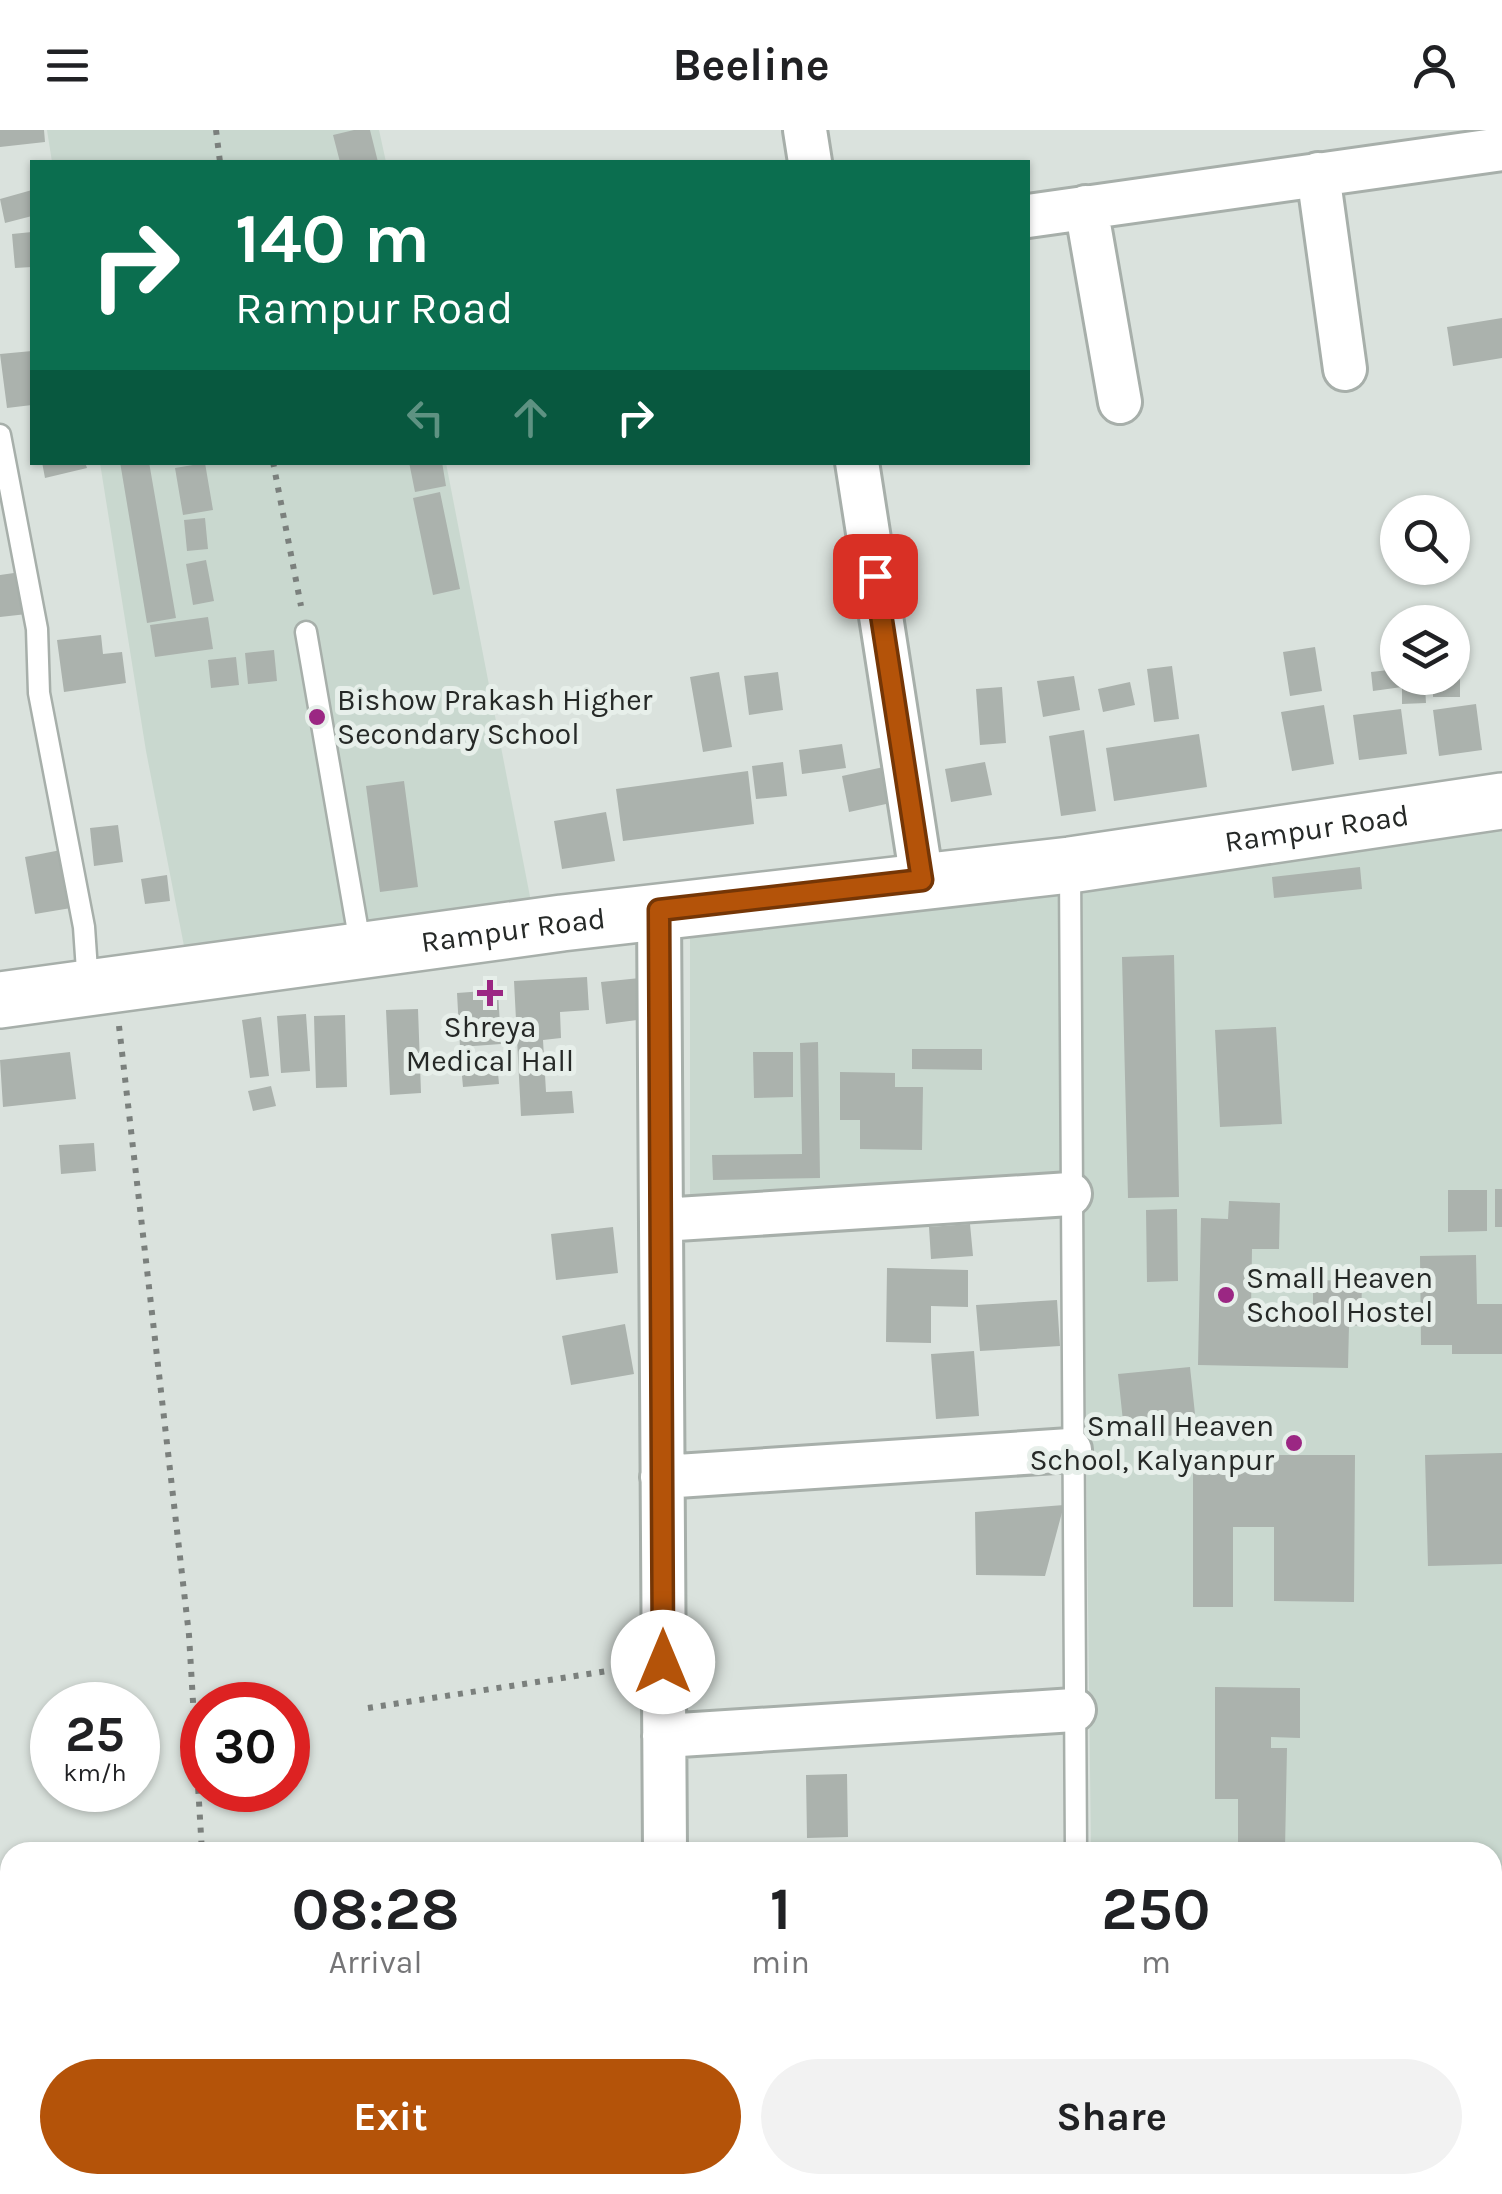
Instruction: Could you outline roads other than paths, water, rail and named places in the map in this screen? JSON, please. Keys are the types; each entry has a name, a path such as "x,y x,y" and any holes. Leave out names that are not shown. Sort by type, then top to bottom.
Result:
{"main road":[{"name":"Rampur Road","path":"0,1000 659,910 1070,864 1502,801"}],"street":[{"path":"805,130 810,160"},
{"path":"1030,216 1502,148"},
{"path":"1318,174 1344,370"},
{"path":"1086,207 1120,402"},
{"path":"857,465 922,880"},
{"path":"659,910 665,1842"},
{"path":"661,1220 1070,1194"},
{"path":"662,1477 1070,1450"},
{"path":"664,1736 1074,1710"}],"lane":[{"path":"0,435 37,629 39,693 84,927 101,986"},
{"path":"306,632 361,951"},
{"path":"1070,864 1070,1450 1076,1842"}],"place":[{"name":"Bishow Prakash Higher Secondary School","path":"317,717"},
{"name":"Shreya Medical Hall","path":"490,993"},
{"name":"Small Heaven School Hostel","path":"1226,1295"},
{"name":"Small Heaven School, Kalyanpur","path":"1294,1443"}]}
